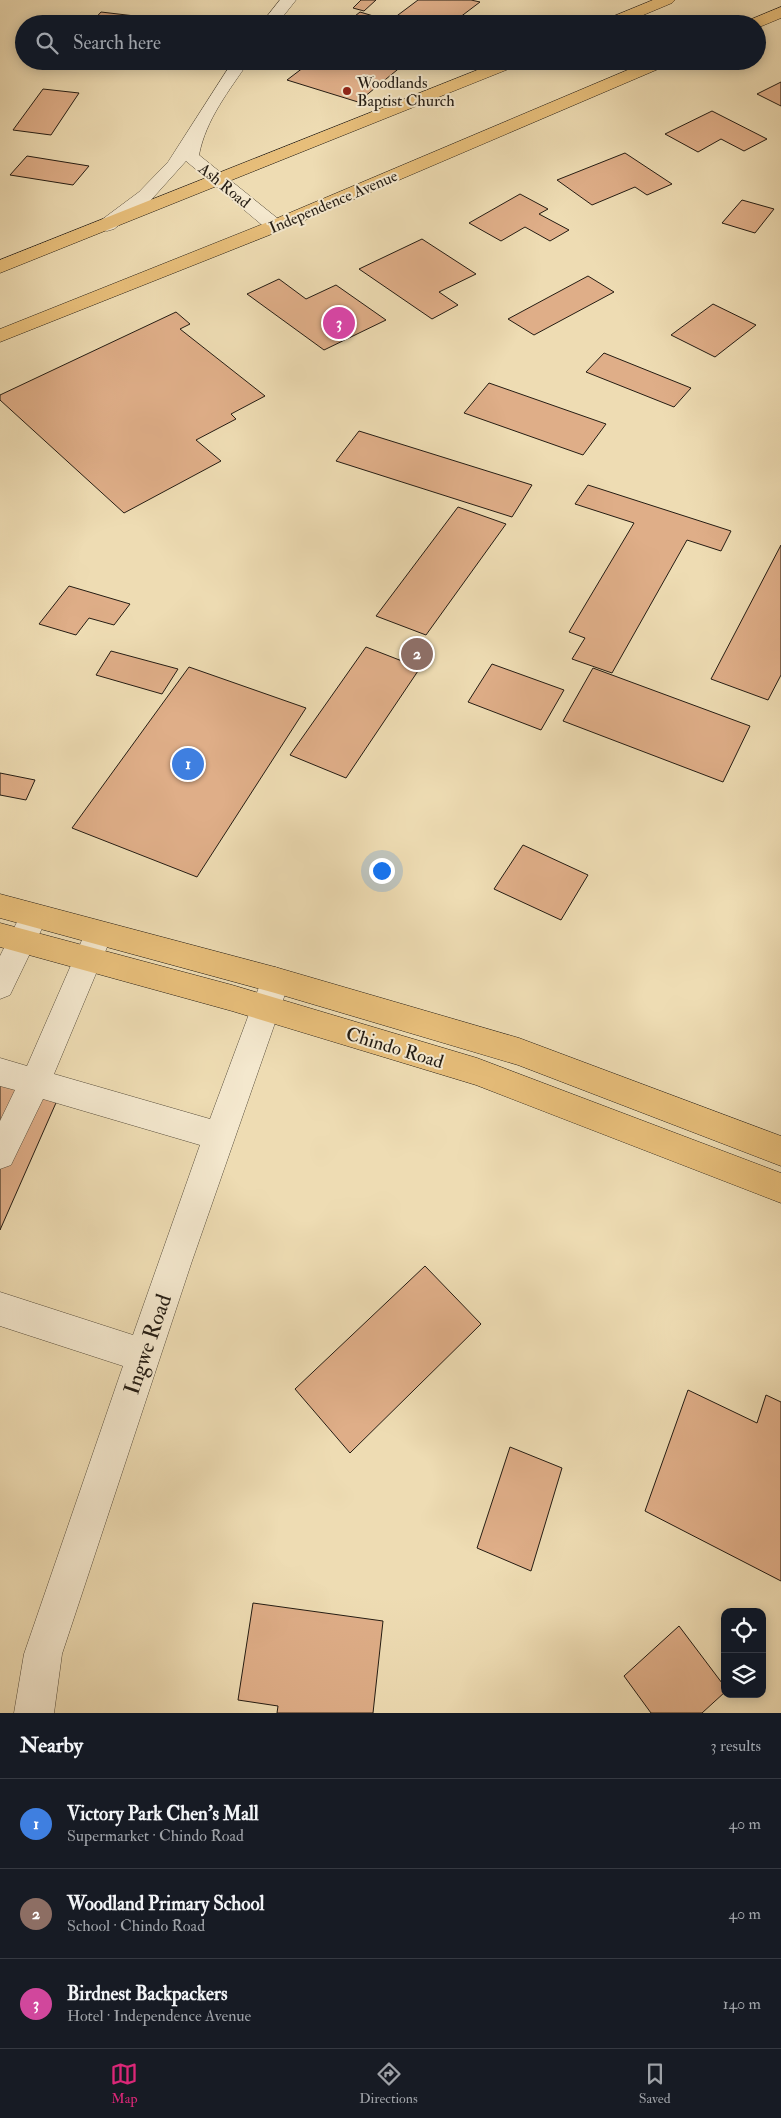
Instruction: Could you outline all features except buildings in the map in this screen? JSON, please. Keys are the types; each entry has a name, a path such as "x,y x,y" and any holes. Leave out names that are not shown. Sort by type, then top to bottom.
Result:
{"main road":[{"path":"630,15 667,0"},
{"path":"766,18 781,12"},
{"path":"0,267 493,70"},
{"name":"Independence Avenue","path":"0,336 275,226 643,70"},
{"name":"Chindo Road","path":"0,906 19,931 94,946 270,994 519,1052 781,1151"},
{"name":"Chindo Road","path":"270,994 781,1188"}],"street":[{"path":"276,15 288,0"},
{"name":"Ash Road","path":"107,225 150,190 174,166 235,70"},
{"name":"Ash Road","path":"194,136 190,156 275,226"},
{"path":"0,986 19,931"},
{"path":"0,1154 35,1082 94,946"},
{"name":"Ingwe Road","path":"34,1713 43,1654 143,1355 270,994"},
{"path":"0,1072 219,1136"},
{"path":"0,1309 143,1355"}],"place":[{"name":"Woodlands Baptist Church","path":"347,91"},
{"name":"Birdnest Backpackers","path":"339,323"},
{"name":"Woodland Primary School","path":"417,654"},
{"name":"Victory Park Chen's Mall","path":"188,764"}]}
